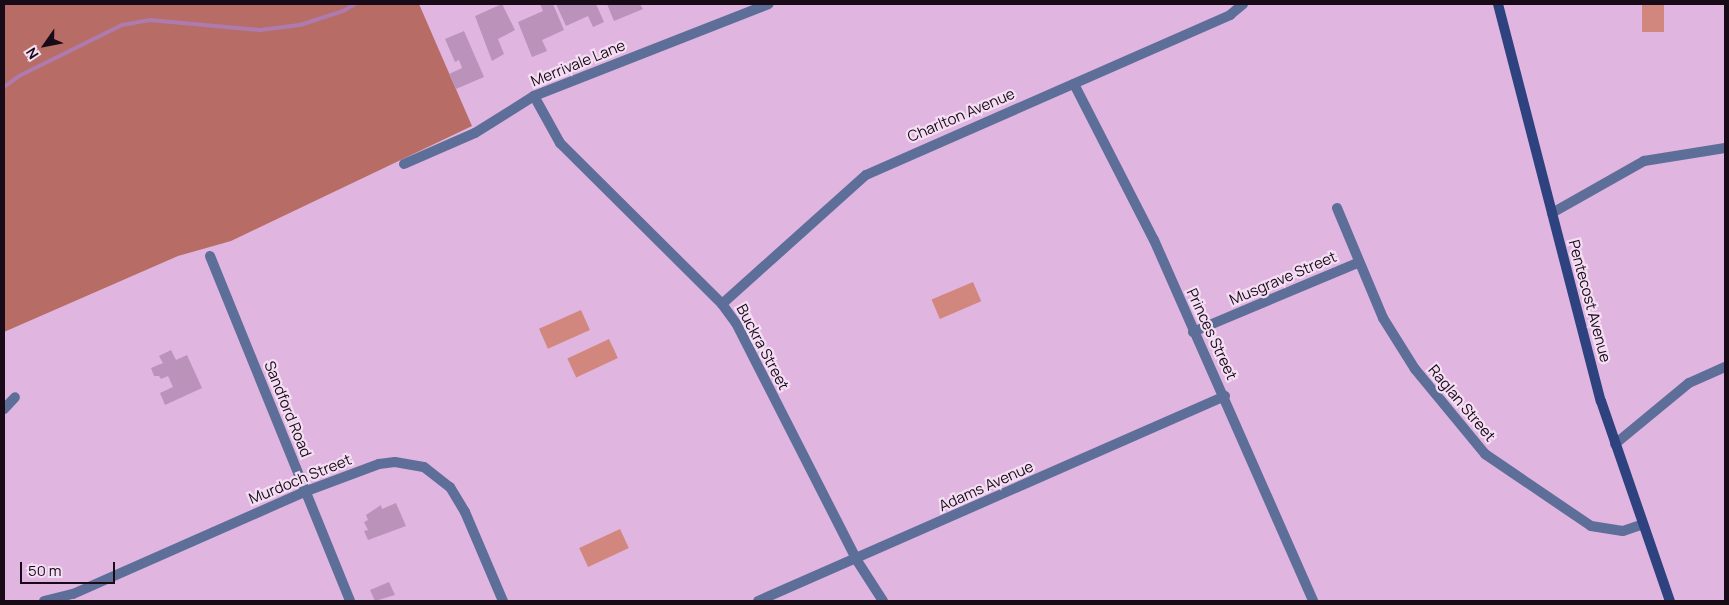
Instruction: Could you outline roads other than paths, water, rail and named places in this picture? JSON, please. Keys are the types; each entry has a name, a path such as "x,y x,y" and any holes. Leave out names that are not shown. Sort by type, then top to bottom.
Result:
{"street":[{"name":"Merrivale Lane","path":"404,164 475,133 534,96 769,4"},
{"name":"Charlton Avenue","path":"722,304 866,175 1230,15 1243,4"},
{"name":"Pentecost Avenue","path":"1498,4 1601,401 1670,601"},
{"name":"Princes Street","path":"1074,84 1154,240 1313,601"},
{"name":"Buckra Street","path":"534,96 560,143 722,304 736,323 856,559 883,601"},
{"path":"1552,213 1644,161 1725,148"},
{"name":"Raglan Street","path":"1337,208 1357,263 1384,318 1415,369 1448,413 1485,454 1591,526 1624,531 1643,524"},
{"name":"Sandford Road","path":"210,256 304,492 350,601"},
{"name":"Musgrave Street","path":"1194,332 1357,263"},
{"path":"1615,444 1689,383 1725,367"},
{"name":"Adams Avenue","path":"758,601 1224,396"},
{"path":"4,409 15,397"},
{"name":"Murdoch Street","path":"44,601 73,594 304,492 379,464 412,463 424,467 443,480 457,498 503,601"}],"waterway":[{"path":"4,87 19,76 122,25 150,20 260,30 300,25 343,11 355,4"}]}
